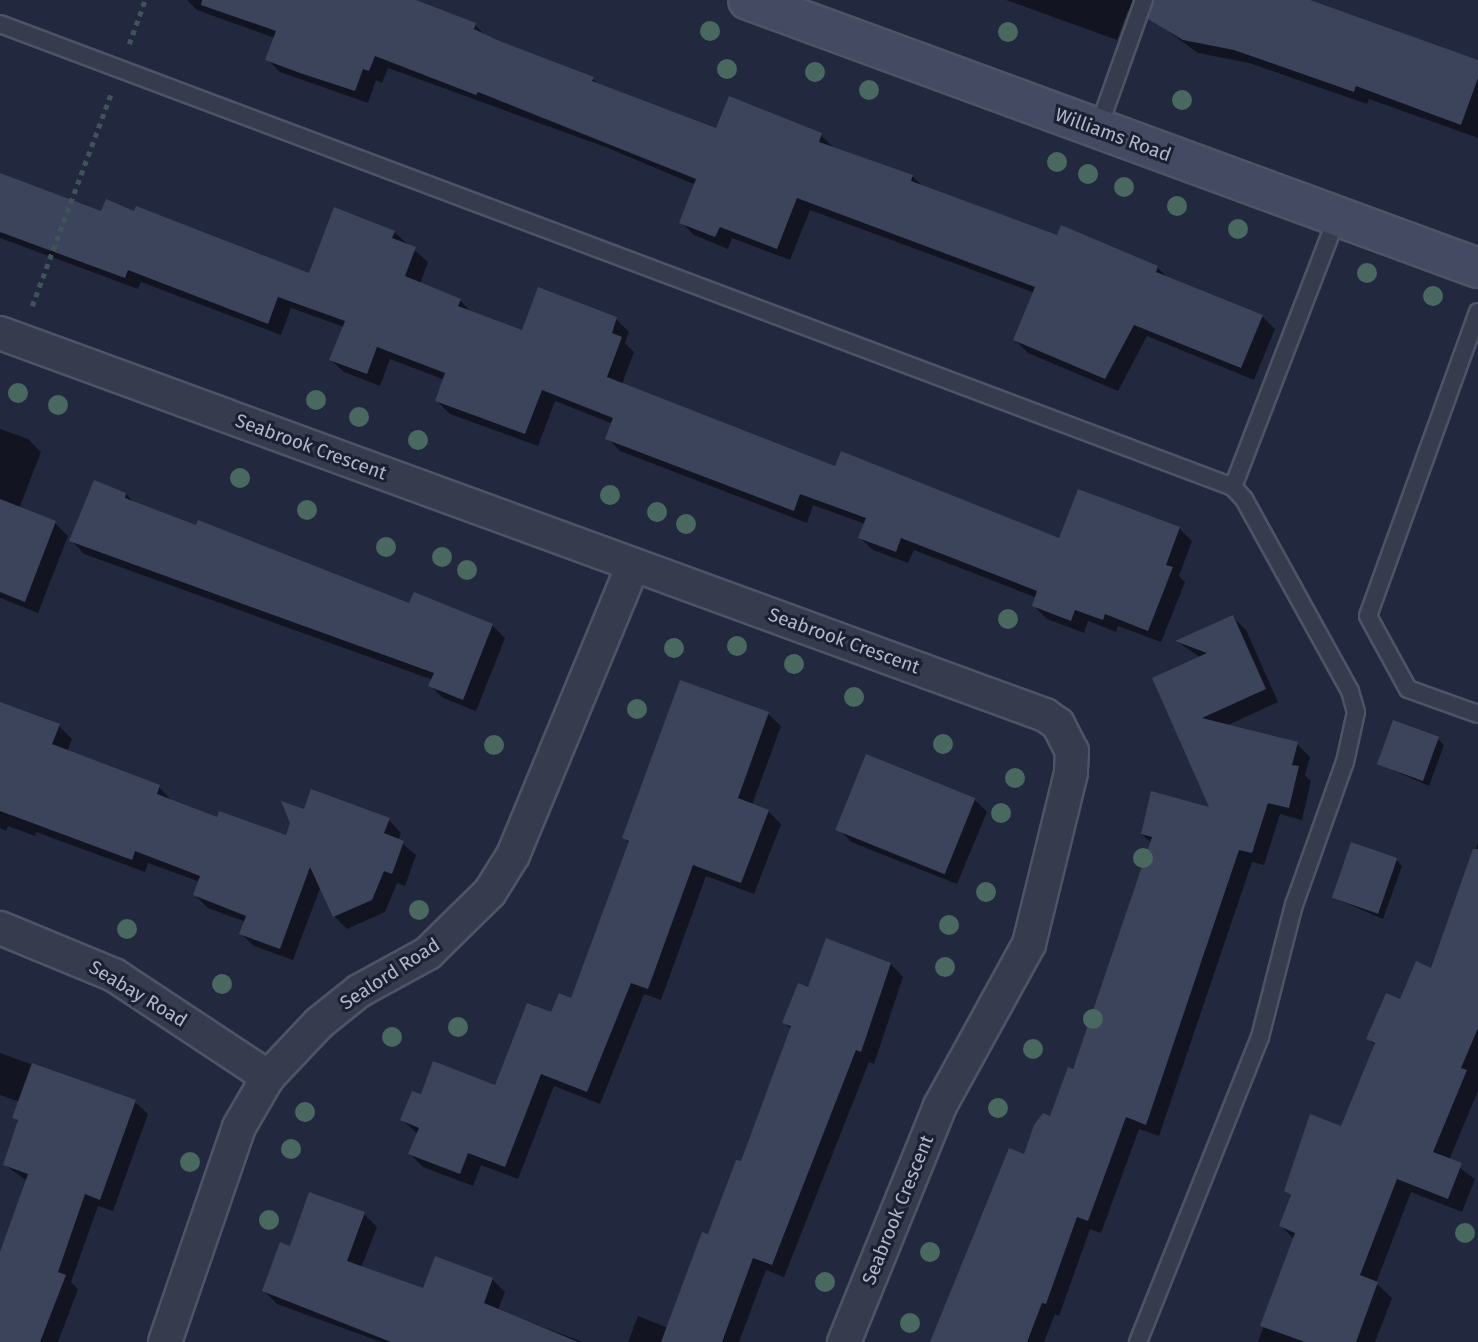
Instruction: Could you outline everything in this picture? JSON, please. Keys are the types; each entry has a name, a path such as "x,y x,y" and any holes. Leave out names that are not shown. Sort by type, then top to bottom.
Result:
{"street":[{"name":"Williams Road","path":"748,0 1478,268"},
{"name":"Seabrook Crescent","path":"9,336 1045,715 1058,724 1072,751 1030,944 940,1106 845,1342"},
{"name":"Sealord Road","path":"165,1342 239,1127 268,1077 319,1023 359,990 428,953 490,892 513,855 633,565"},
{"name":"Seabay Road","path":"0,928 114,975 268,1077"}],"lane":[{"path":"1098,129 1144,0"},
{"path":"0,24 121,67 1233,487 1244,499 1350,691 1356,712 1345,762 1294,905 1256,1048 1138,1342"},
{"path":"1233,487 1337,217"},
{"path":"1478,312 1368,616 1408,689 1478,713"}],"path":[{"path":"9,336 121,67 145,0"}],"building":[{"path":"202,0 416,0 476,23 474,29 497,40 594,77 592,81 716,128 729,96 822,133 819,142 913,175 911,181 1057,235 1061,225 1158,266 1156,272 1263,315 1241,368 1134,325 1105,379 1013,340 1035,287 797,198 777,249 720,227 715,237 679,223 696,179 478,92 476,95 375,56 369,71 363,69 355,91 300,73 265,60 276,31 201,5"},
{"path":"1154,0 1310,0 1478,60 1478,78 1461,125 1356,86 1354,92 1234,50 1183,40 1148,19"},
{"path":"0,173 101,211 106,199 134,211 136,206 309,273 334,207 395,231 392,238 416,247 405,276 461,299 458,306 522,330 538,287 617,317 612,333 622,337 607,377 835,466 841,451 1059,538 1078,489 1180,527 1166,565 1173,567 1148,631 1105,614 1103,620 1075,610 1071,621 1032,606 1037,591 901,538 896,552 858,538 866,518 800,494 794,511 605,439 613,418 542,390 525,434 435,401 445,373 377,347 367,374 329,360 345,321 278,297 268,324 128,270 125,278 0,232"},
{"path":"94,480 126,493 125,498 196,525 198,520 409,603 414,592 493,624 463,700 428,686 434,673 69,541"},
{"path":"0,499 56,521 25,602 0,592"},
{"path":"1233,615 1266,689 1202,718 1298,742 1292,765 1299,766 1289,808 1268,803 1252,853 1239,850 1146,1125 1126,1117 1088,1221 1077,1217 1046,1304 1042,1303 1027,1342 930,1342 1009,1148 1024,1154 1034,1125 1043,1113 1050,1116 1068,1067 1073,1069 1152,837 1141,834 1151,791 1209,807 1152,678 1207,653 1175,641"},
{"path":"680,680 769,712 738,798 769,810 741,883 693,865 648,989 631,983 587,1092 541,1074 505,1167 468,1153 460,1174 408,1154 419,1128 400,1120 412,1091 421,1094 433,1061 495,1085 527,1003 551,1012 559,993 571,998 629,841 622,838"},
{"path":"0,702 60,724 52,744 160,785 157,794 217,817 219,811 286,835 290,823 281,801 304,809 311,789 390,818 384,833 404,841 392,874 384,871 372,900 333,917 310,867 280,949 239,934 246,916 193,895 200,876 135,851 132,860 0,811"},
{"path":"1393,720 1439,737 1423,781 1377,764"},
{"path":"866,754 975,798 945,874 835,830"},
{"path":"1351,842 1397,858 1378,914 1332,898"},
{"path":"1473,849 1478,849 1478,1028 1461,1068 1467,1070 1433,1152 1462,1163 1448,1199 1397,1179 1360,1275 1378,1282 1356,1342 1305,1342 1260,1326 1295,1233 1279,1226 1291,1195 1284,1191 1310,1114 1341,1126 1375,1043 1366,1039 1386,993 1400,999 1416,961 1431,968"},
{"path":"826,938 891,963 861,1052 856,1050 772,1265 753,1258 722,1342 661,1342 702,1232 708,1234 736,1160 741,1161 791,1026 782,1023 798,983 808,987"},
{"path":"32,1063 136,1100 100,1200 85,1194 58,1272 66,1275 40,1342 0,1342 0,1252 28,1174 3,1165 18,1120 12,1118"},
{"path":"309,1192 365,1212 347,1261 423,1288 435,1256 493,1278 484,1303 578,1342 391,1342 262,1291 280,1242 290,1246"}]}
